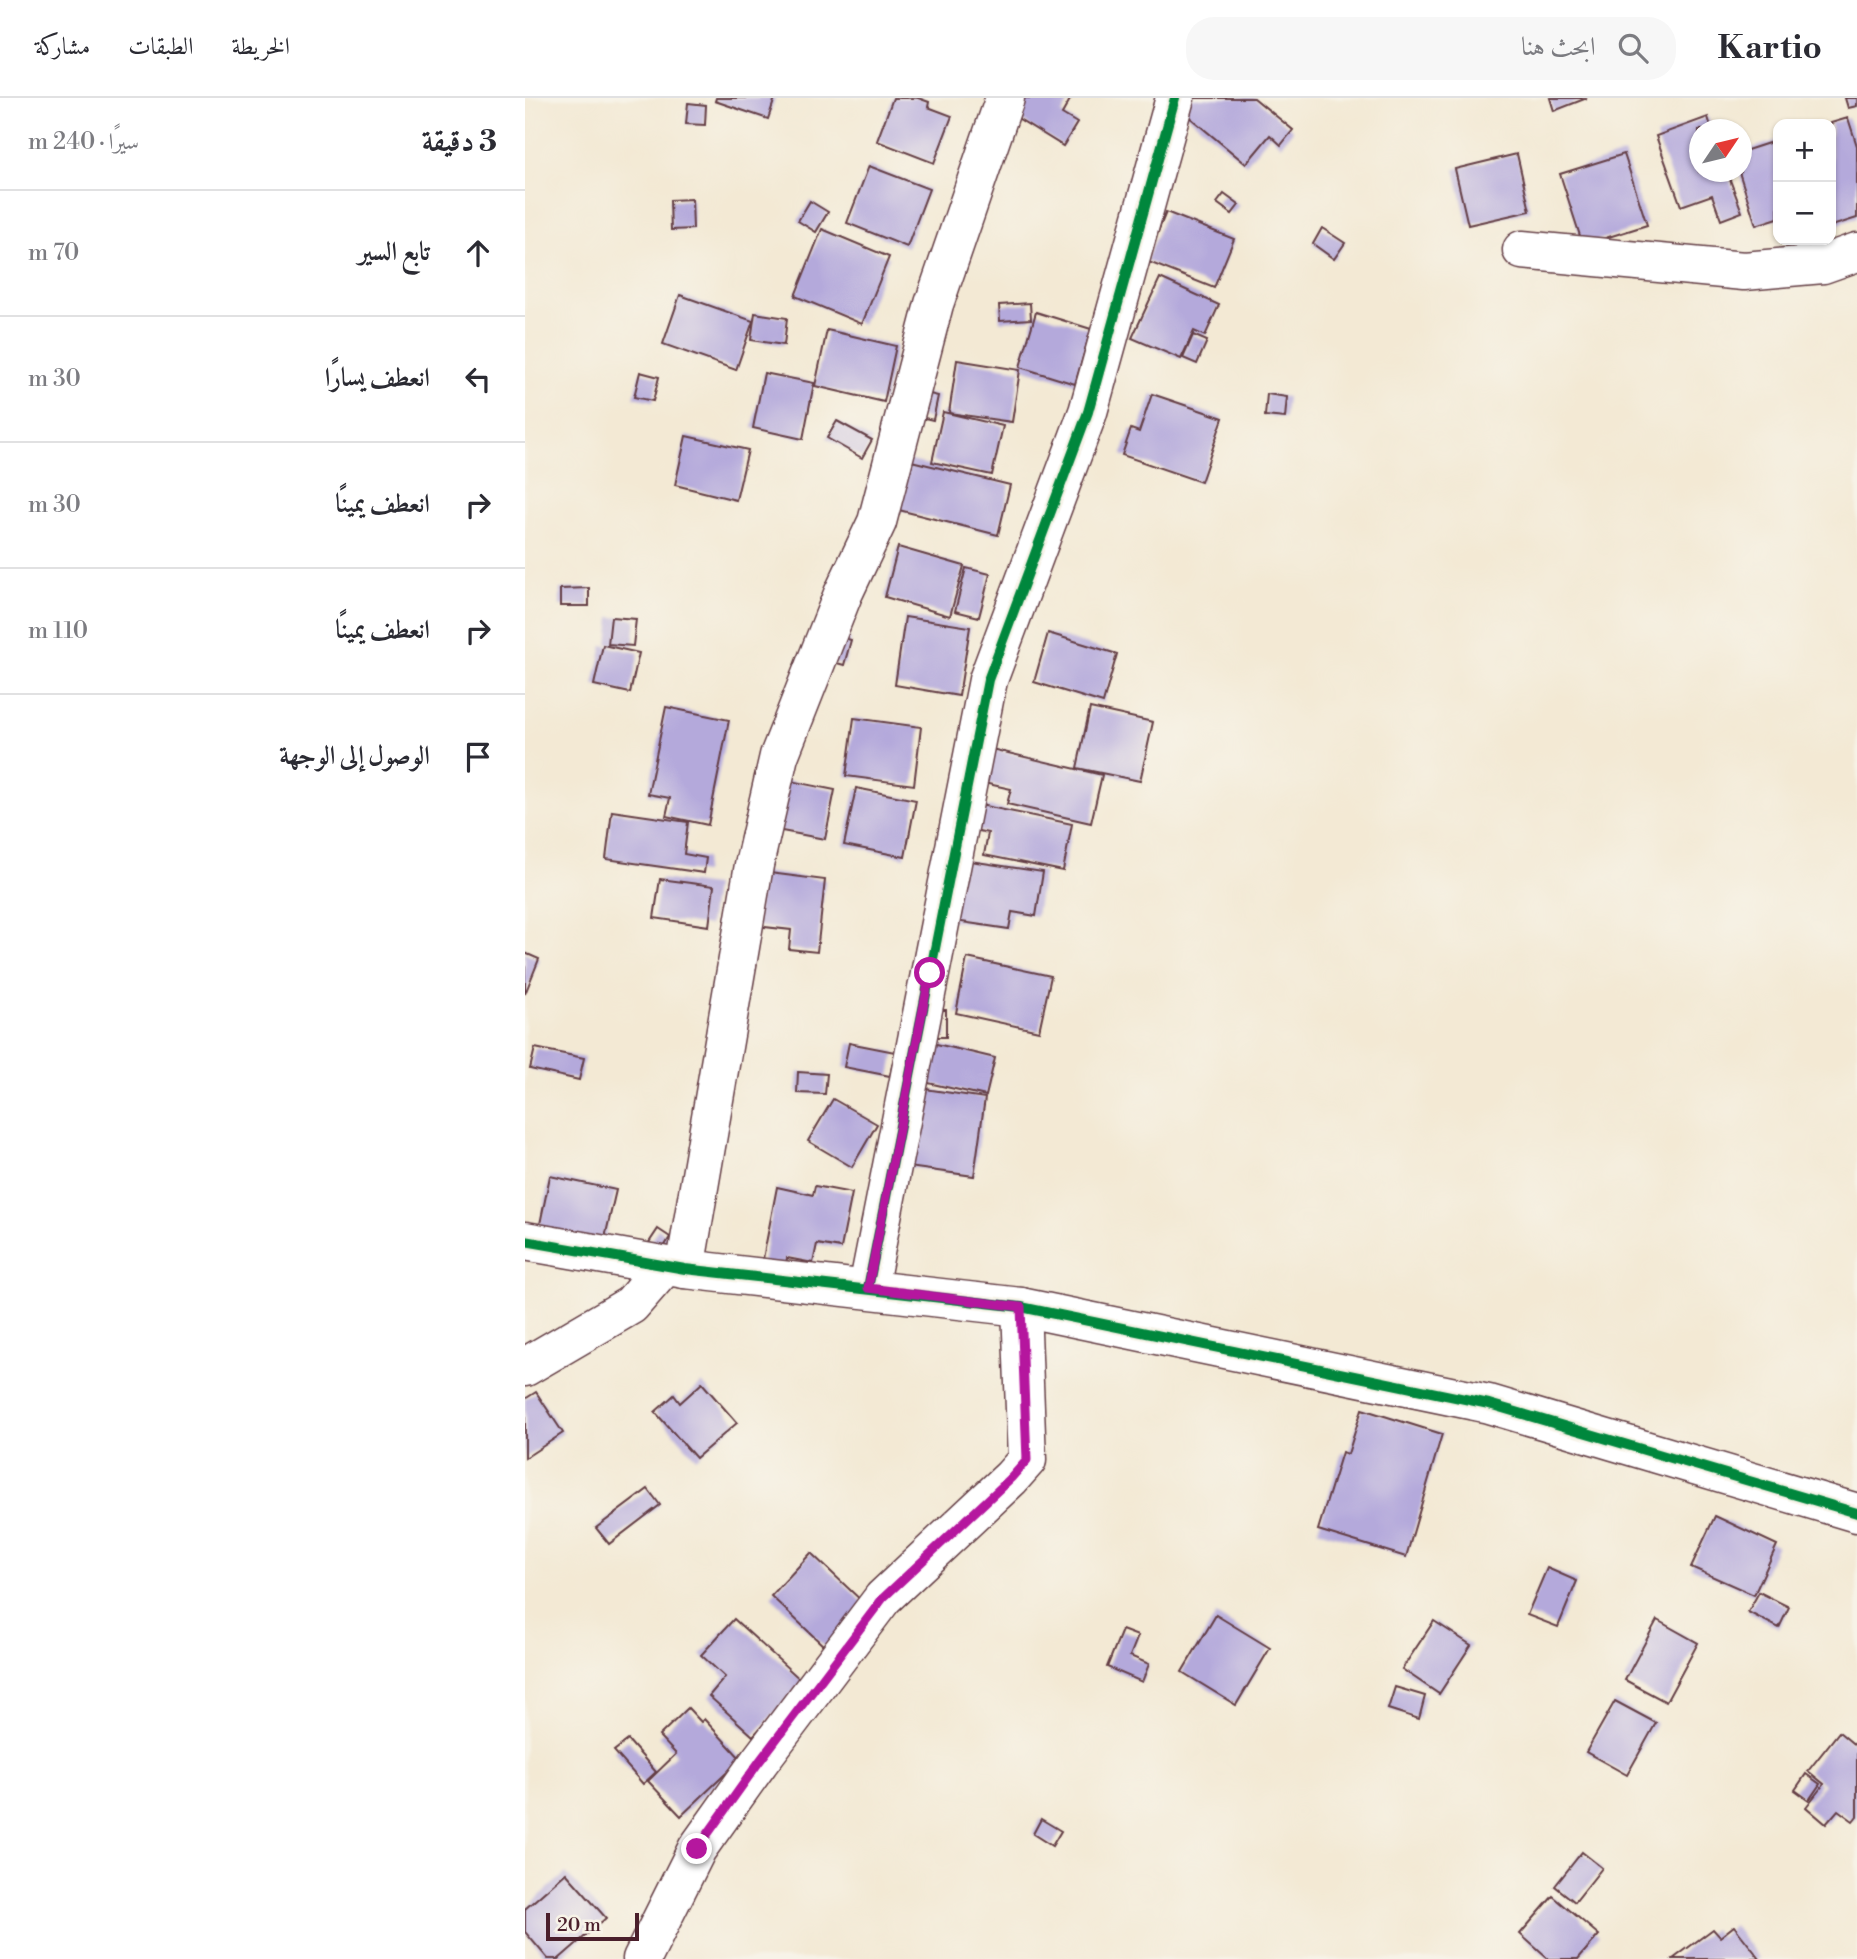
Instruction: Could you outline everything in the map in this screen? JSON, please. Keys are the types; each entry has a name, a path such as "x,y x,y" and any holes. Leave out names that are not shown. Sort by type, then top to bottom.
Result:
{"street":[{"path":"525,1367 631,1305 675,1268 754,865 779,756 843,594 877,522 934,304 1005,98"},
{"path":"868,1288 988,680 1088,412 1175,98"},
{"path":"1522,250 1744,271 1823,264 1857,252"},
{"path":"525,1241 675,1268 1021,1307 1489,1404 1857,1513"},
{"path":"642,1959 697,1849 883,1598 1027,1460 1021,1307"}],"building":[{"path":"716,98 775,98 768,119 715,101"},
{"path":"893,98 918,98 929,102 928,107 952,116 934,163 877,141"},
{"path":"1009,98 1071,98 1062,114 1077,123 1063,146 1003,109"},
{"path":"1191,98 1254,98 1293,130 1281,145 1270,135 1246,164 1181,110"},
{"path":"1550,98 1587,98 1554,111"},
{"path":"1845,98 1857,98 1857,106 1848,108"},
{"path":"688,103 706,105 705,125 686,124"},
{"path":"1848,118 1857,146 1857,218 1836,225 1836,182 1836,122"},
{"path":"1689,124 1689,182 1731,182 1742,212 1721,220 1712,195 1681,206 1656,136"},
{"path":"1773,142 1773,220 1756,225 1742,182 1752,182 1752,148"},
{"path":"1517,154 1530,211 1468,225 1455,169"},
{"path":"1624,154 1647,225 1583,245 1560,174"},
{"path":"869,166 929,189 907,247 847,223"},
{"path":"1224,194 1239,205 1232,214 1217,203"},
{"path":"692,199 693,229 671,230 670,200"},
{"path":"810,201 828,212 816,232 798,221"},
{"path":"1166,212 1234,239 1214,288 1146,261"},
{"path":"1322,228 1345,243 1334,259 1313,244"},
{"path":"822,229 889,257 862,324 795,296"},
{"path":"1160,278 1219,305 1205,336 1194,331 1181,359 1132,338"},
{"path":"680,295 753,321 736,370 663,344"},
{"path":"1030,303 1031,319 1000,321 999,305"},
{"path":"1036,312 1091,329 1075,384 1020,367"},
{"path":"755,313 787,318 784,345 751,340"},
{"path":"827,330 896,346 884,402 815,386"},
{"path":"1193,335 1207,341 1197,364 1183,358"},
{"path":"957,360 1020,370 1012,422 949,413"},
{"path":"640,372 659,377 653,401 634,397"},
{"path":"764,373 814,383 803,439 753,428"},
{"path":"913,390 938,396 933,420 908,414"},
{"path":"1152,394 1223,418 1201,482 1122,455 1131,429 1139,432"},
{"path":"1267,394 1287,397 1285,418 1265,416"},
{"path":"943,412 1003,426 992,475 932,462"},
{"path":"837,421 872,440 862,458 827,438"},
{"path":"686,436 748,450 736,500 675,485"},
{"path":"899,458 1010,485 998,535 887,507"},
{"path":"898,547 964,566 950,616 885,597"},
{"path":"966,568 990,574 979,617 955,611"},
{"path":"589,588 589,606 560,606 560,589"},
{"path":"611,617 636,619 633,646 608,644"},
{"path":"905,617 970,627 959,696 895,685"},
{"path":"1048,633 1117,654 1103,703 1034,682"},
{"path":"833,635 851,640 844,665 826,660"},
{"path":"603,645 639,653 630,693 594,685"},
{"path":"666,707 729,720 708,825 666,816 670,798 648,794"},
{"path":"1090,708 1153,722 1140,781 1077,768"},
{"path":"854,718 921,727 914,785 846,776"},
{"path":"987,748 1102,775 1091,823 1007,804 1011,789 979,782"},
{"path":"780,779 835,790 825,839 771,829"},
{"path":"856,788 916,800 905,857 844,845"},
{"path":"970,803 1072,824 1063,871 984,855 988,833 965,828"},
{"path":"612,811 688,822 684,854 706,858 704,873 606,859"},
{"path":"957,859 1043,872 1036,916 1012,912 1009,929 948,920"},
{"path":"762,872 825,880 817,952 789,949 791,930 756,926"},
{"path":"660,879 714,886 709,926 654,918"},
{"path":"525,953 539,959 525,994"},
{"path":"967,958 1051,976 1039,1031 956,1013"},
{"path":"927,1010 946,1010 946,1037 927,1037"},
{"path":"924,1041 995,1058 986,1096 915,1080"},
{"path":"849,1043 895,1052 890,1076 844,1067"},
{"path":"535,1048 584,1058 579,1080 530,1069"},
{"path":"798,1072 827,1074 825,1094 797,1093"},
{"path":"912,1087 985,1098 974,1176 901,1166"},
{"path":"833,1099 877,1124 852,1167 808,1141"},
{"path":"550,1176 616,1190 604,1242 539,1229"},
{"path":"815,1186 852,1193 841,1248 817,1244 813,1263 787,1258 783,1279 760,1274 777,1187 813,1195"},
{"path":"658,1229 670,1237 661,1252 648,1244"},
{"path":"702,1383 737,1423 696,1458 655,1412 674,1395 680,1403"},
{"path":"536,1392 563,1433 525,1458 525,1399"},
{"path":"1362,1409 1442,1434 1406,1557 1318,1530 1342,1452 1348,1454"},
{"path":"648,1489 660,1505 609,1544 596,1528"},
{"path":"1715,1516 1777,1545 1754,1595 1691,1567"},
{"path":"811,1553 865,1604 825,1647 771,1596"},
{"path":"1547,1568 1577,1581 1558,1627 1527,1615"},
{"path":"1759,1592 1789,1607 1779,1628 1748,1612"},
{"path":"1216,1615 1270,1648 1236,1705 1182,1672"},
{"path":"734,1619 803,1682 753,1736 709,1696 725,1677 701,1655"},
{"path":"1657,1620 1698,1643 1666,1702 1625,1680"},
{"path":"1434,1621 1471,1645 1439,1694 1402,1669"},
{"path":"1122,1630 1138,1636 1130,1656 1149,1664 1142,1682 1107,1667"},
{"path":"1395,1687 1425,1696 1419,1719 1388,1709"},
{"path":"1615,1701 1656,1723 1627,1775 1586,1752"},
{"path":"688,1708 701,1722 704,1719 741,1759 681,1816 648,1781 676,1754 659,1736"},
{"path":"1839,1732 1857,1747 1857,1816 1853,1821 1838,1810 1826,1824 1806,1807 1824,1784 1808,1771"},
{"path":"628,1740 656,1772 643,1784 614,1751"},
{"path":"1806,1774 1820,1784 1809,1800 1795,1790"},
{"path":"1041,1819 1061,1831 1052,1846 1033,1834"},
{"path":"1582,1852 1602,1868 1575,1902 1555,1886"},
{"path":"566,1873 606,1918 559,1959 548,1959 525,1932 525,1909"},
{"path":"1553,1896 1599,1935 1578,1959 1548,1959 1520,1934"},
{"path":"1734,1926 1760,1959 1673,1959 1713,1929 1720,1937"}],"cycle path":[{"path":"868,1288 988,680 1088,412 1175,98"},
{"path":"525,1241 685,1269 1021,1307 1489,1404 1857,1513"}],"route":[{"path":"697,1849 883,1598 1027,1460 1021,1307 868,1288 930,973"}]}
